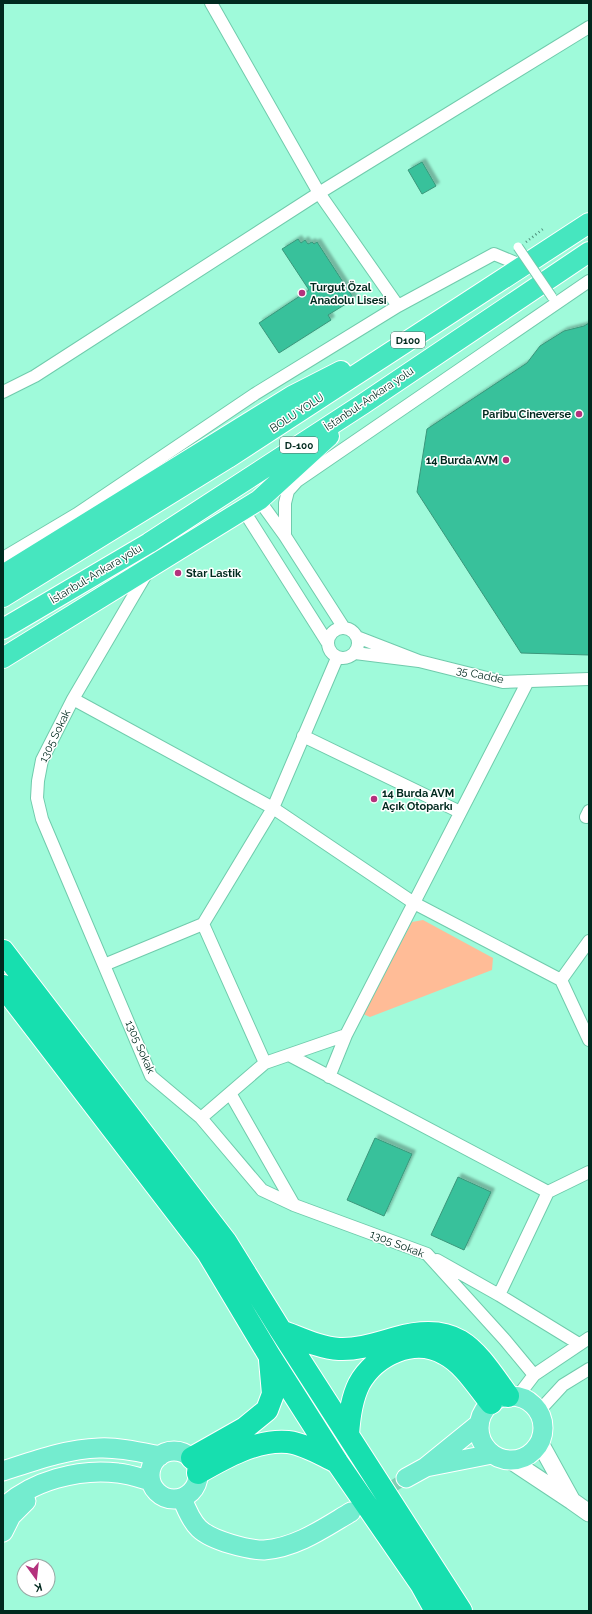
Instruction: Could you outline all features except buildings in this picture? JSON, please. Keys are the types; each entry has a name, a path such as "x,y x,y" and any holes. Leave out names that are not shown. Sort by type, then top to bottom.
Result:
{"highway":[{"name":"BOLU YOLU","path":"3,597 228,458 430,326 520,257 589,223"},
{"name":"İstanbul-Ankara yolu","path":"3,629 149,542 363,404 589,252"},
{"path":"3,575 292,396 430,326"},
{"path":"3,658 252,506 307,458 363,404"},
{"path":"3,951 226,1242 281,1332 461,1611"},
{"path":"3,986 208,1253 269,1355 337,1462 421,1584 436,1611"},
{"path":"281,1332 310,1342 339,1349 362,1347 406,1335 421,1333 434,1333 454,1338 465,1343 479,1356 506,1398"},
{"path":"348,1435 350,1415 359,1385 375,1364 398,1350 423,1347 436,1349 446,1354 464,1370 506,1398"},
{"path":"195,1466 267,1410 274,1394 269,1355"},
{"path":"195,1466 225,1458 251,1447 288,1442 301,1446 337,1462"}],"main road":[{"path":"506,1398 526,1399 539,1411 543,1422 543,1433 540,1444 528,1456 519,1460 501,1459 486,1449 479,1433 479,1424 485,1408 506,1398"},
{"path":"406,1478 426,1467 479,1424"},
{"path":"540,1444 572,1501"},
{"path":"3,1471 29,1462 83,1449 121,1449 160,1456"},
{"path":"170,1451 186,1453 195,1466 198,1481 189,1494 182,1498 166,1498 159,1494 150,1481 152,1465 160,1456 170,1451"},
{"path":"426,1467 492,1454"},
{"path":"510,1460 589,1513"},
{"path":"3,1508 13,1499 38,1486 68,1476 101,1472 129,1475 150,1481"},
{"path":"3,1532 11,1516 38,1486"},
{"path":"182,1498 190,1519 201,1530 215,1540 245,1548 263,1550 303,1540 351,1512"}],"street":[{"path":"212,3 319,193 398,306"},
{"path":"3,392 35,376 319,193 589,27"},
{"path":"3,558 77,514 255,394 398,306 494,254 520,257 552,297"},
{"path":"285,536 285,503 288,491 297,481 589,281"},
{"path":"252,506 285,536 344,628"},
{"path":"252,506 327,642 329,651 337,658 346,658 355,653 420,661"},
{"name":"1305 Sokak","path":"150,569 73,699 42,760 38,781 37,798 42,819 151,1076 201,1118 262,1190 294,1205 427,1254 505,1340 534,1375"},
{"path":"327,642 331,633 340,628 344,628 352,631 357,637 420,661"},
{"path":"355,653 358,646 357,637"},
{"path":"104,965 203,924 273,808 337,658"},
{"name":"35 Cadde","path":"420,661 503,682 589,679"},
{"path":"329,1077 346,1036 528,681"},
{"path":"73,699 273,808 414,903 561,980 589,1040"},
{"path":"303,736 460,812"},
{"path":"203,924 265,1063"},
{"path":"561,980 589,940"},
{"path":"201,1118 265,1063 346,1036"},
{"path":"289,1055 548,1192"},
{"path":"230,1093 294,1205"},
{"path":"499,1295 548,1192 589,1172"},
{"path":"427,1254 584,1341 534,1375 506,1398"},
{"path":"539,1411 563,1385 589,1369"},
{"path":"3,1463 29,1462"}],"path":[{"path":"520,257 543,229"}],"shaded area":[{"path":"423,920 493,958 492,970 370,1017 363,1014 412,922"}],"tunnel":[{"path":"361,1506 406,1478"}],"place":[{"name":"Turgut Özal Anadolu Lisesi","path":"302,293"},
{"name":"Paribu Cineverse","path":"579,414"},
{"name":"14 Burda AVM","path":"506,460"},
{"name":"Star Lastik","path":"178,573"},
{"name":"14 Burda AVM Açık Otoparkı","path":"374,799"}]}
